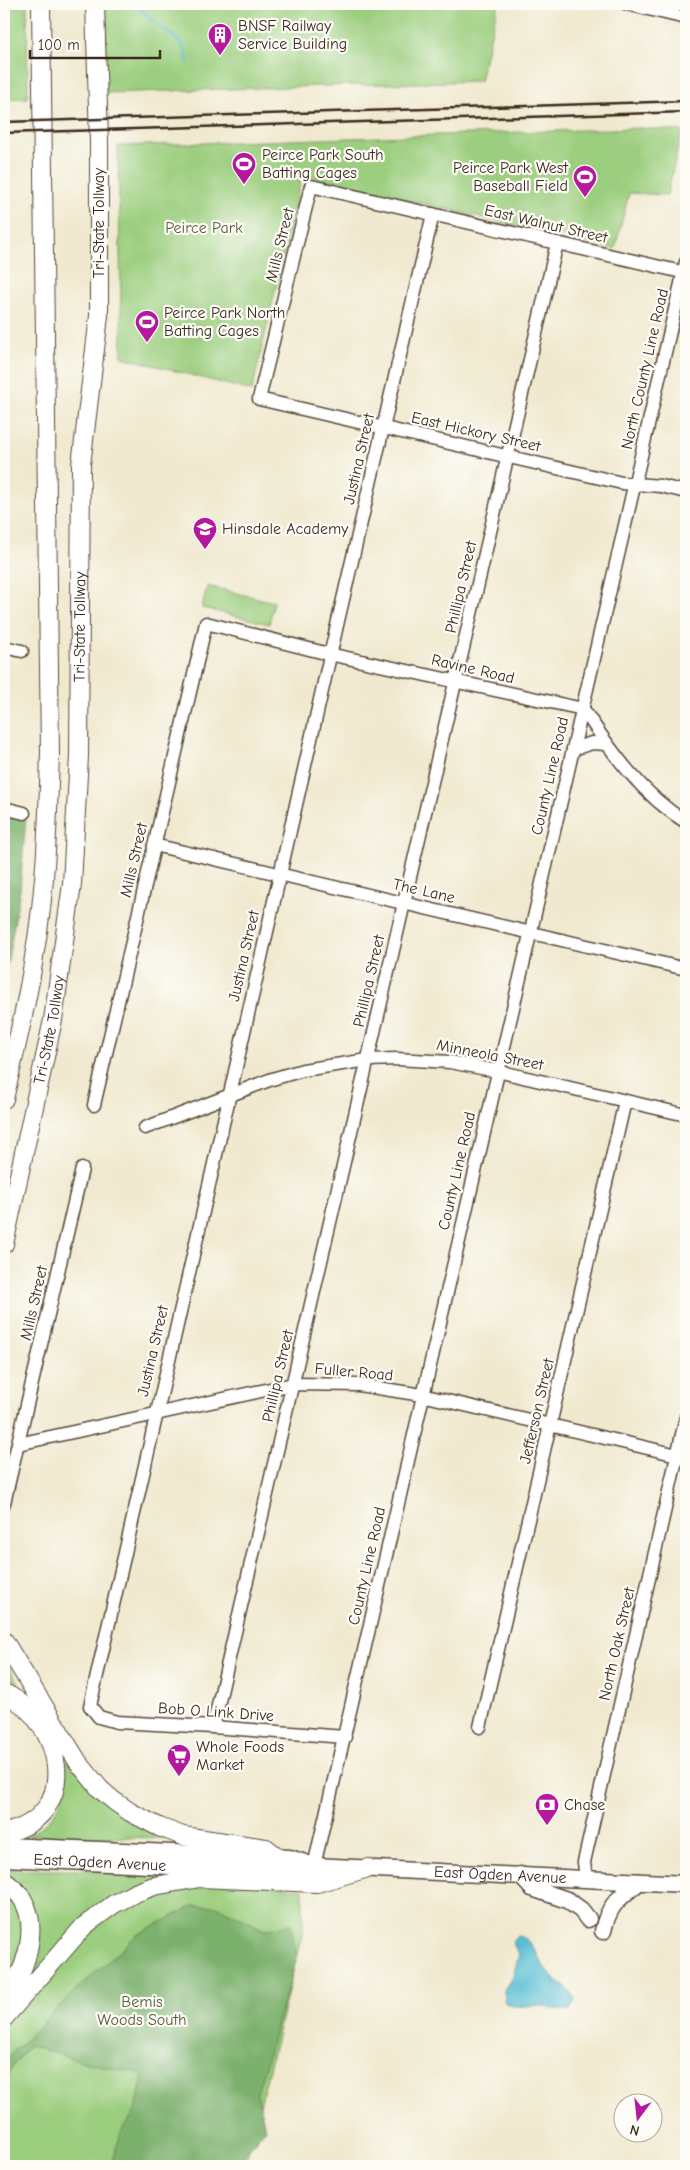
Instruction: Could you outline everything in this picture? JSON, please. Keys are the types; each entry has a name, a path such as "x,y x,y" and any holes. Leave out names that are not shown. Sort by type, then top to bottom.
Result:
{"highway":[{"name":"Tri-State Tollway","path":"4,1099 34,958 43,892 48,820 50,733 41,4"},
{"name":"Tri-State Tollway","path":"4,1244 52,1020 72,884 79,756 81,465 99,316 99,142 95,4"},
{"path":"4,1641 78,1762 100,1789 114,1801 130,1812 175,1833 214,1842 266,1848 280,1858"},
{"path":"4,1693 32,1713 53,1749 57,1768 56,1786 50,1802 42,1814 31,1824 18,1830 4,1833"},
{"path":"4,2018 84,1926 107,1909 135,1893 154,1886 200,1878 317,1883 368,1868"},
{"path":"4,1880 23,1901 30,1926 28,1948 22,1967 12,1988 4,1998"}],"main road":[{"name":"East Ogden Avenue","path":"4,1846 290,1858 314,1866 686,1884"},
{"name":"East Ogden Avenue","path":"4,1858 296,1872 314,1866"},
{"path":"520,1875 532,1888 567,1900 581,1910 588,1919"},
{"path":"603,1931 606,1915 616,1900 639,1882"}],"street":[{"path":"627,4 686,18"},
{"name":"East Walnut Street","path":"311,186 557,243 685,269"},
{"name":"Mills Street","path":"259,399 311,186"},
{"name":"Justina Street","path":"90,1706 154,1414 433,214"},
{"name":"Phillipa Street","path":"213,1727 557,243"},
{"name":"North County Line Road","path":"635,484 685,269"},
{"name":"East Hickory Street","path":"259,399 622,483 661,486 686,492"},
{"name":"County Line Road","path":"314,1866 497,1071 635,484"},
{"name":"Mills Street","path":"94,1105 206,623"},
{"name":"Ravine Road","path":"206,623 330,654 582,709"},
{"path":"4,647 22,651"},
{"path":"582,709 607,744 645,789 669,811 686,822"},
{"path":"573,749 592,743 607,744"},
{"path":"4,808 24,812"},
{"name":"The Lane","path":"154,845 686,969"},
{"name":"Minneola Street","path":"145,1128 229,1095 303,1070 368,1060 425,1060 497,1071 686,1116"},
{"name":"Jefferson Street","path":"480,1727 625,1101"},
{"name":"Mills Street","path":"4,1503 82,1169"},
{"name":"Fuller Road","path":"18,1444 293,1384 359,1385 422,1396 682,1456"},
{"name":"North Oak Street","path":"586,1879 584,1862 682,1456 686,1417"},
{"name":"Bob O Link Drive","path":"90,1706 99,1717 117,1722 345,1737"}],"green space":[{"path":"4,4 27,4 28,98 4,99"},
{"path":"105,4 498,4 480,81 105,93"},
{"name":"Peirce Park","path":"641,128 682,131 667,195 629,193 615,249 302,175 252,391 122,357 118,146"},
{"path":"207,586 274,602 269,624 202,608"},
{"path":"4,813 26,817 20,890 4,983"},
{"path":"4,1656 24,1693 4,1682"},
{"path":"69,1761 171,1838 28,1836 47,1822 60,1803 67,1785 65,1764"},
{"name":"Bemis Woods South","path":"4,1870 78,1870 163,1874 303,1889 303,1931 245,2166 4,2166"},
{"path":"193,1906 217,1906 265,1930 291,1924 297,1957 257,2093 265,2129 240,2160 239,2166 110,2166 123,2128 136,2110 143,2074 87,2063 29,2045 12,2067 4,2092 4,2061 73,1993 138,1934"}],"water":[{"path":"517,1936 528,1941 548,1973 567,1988 573,1996 575,2000 570,2010 559,2010 541,2006 514,2006 505,2003 504,1990 513,1976 519,1955 512,1942"}],"waterway":[{"path":"134,4 179,41 188,62"}],"railway":[{"path":"4,122 686,101"},
{"path":"4,133 686,112"}],"place":[{"name":"BNSF Railway Service Building","path":"220,56"},
{"name":"Peirce Park South Batting Cages","path":"244,185"},
{"name":"Peirce Park West Baseball Field","path":"585,198"},
{"name":"Peirce Park North Batting Cages","path":"147,343"},
{"name":"Hinsdale Academy","path":"205,550"},
{"name":"Whole Foods Market","path":"179,1777"},
{"name":"Chase","path":"547,1826"}]}
